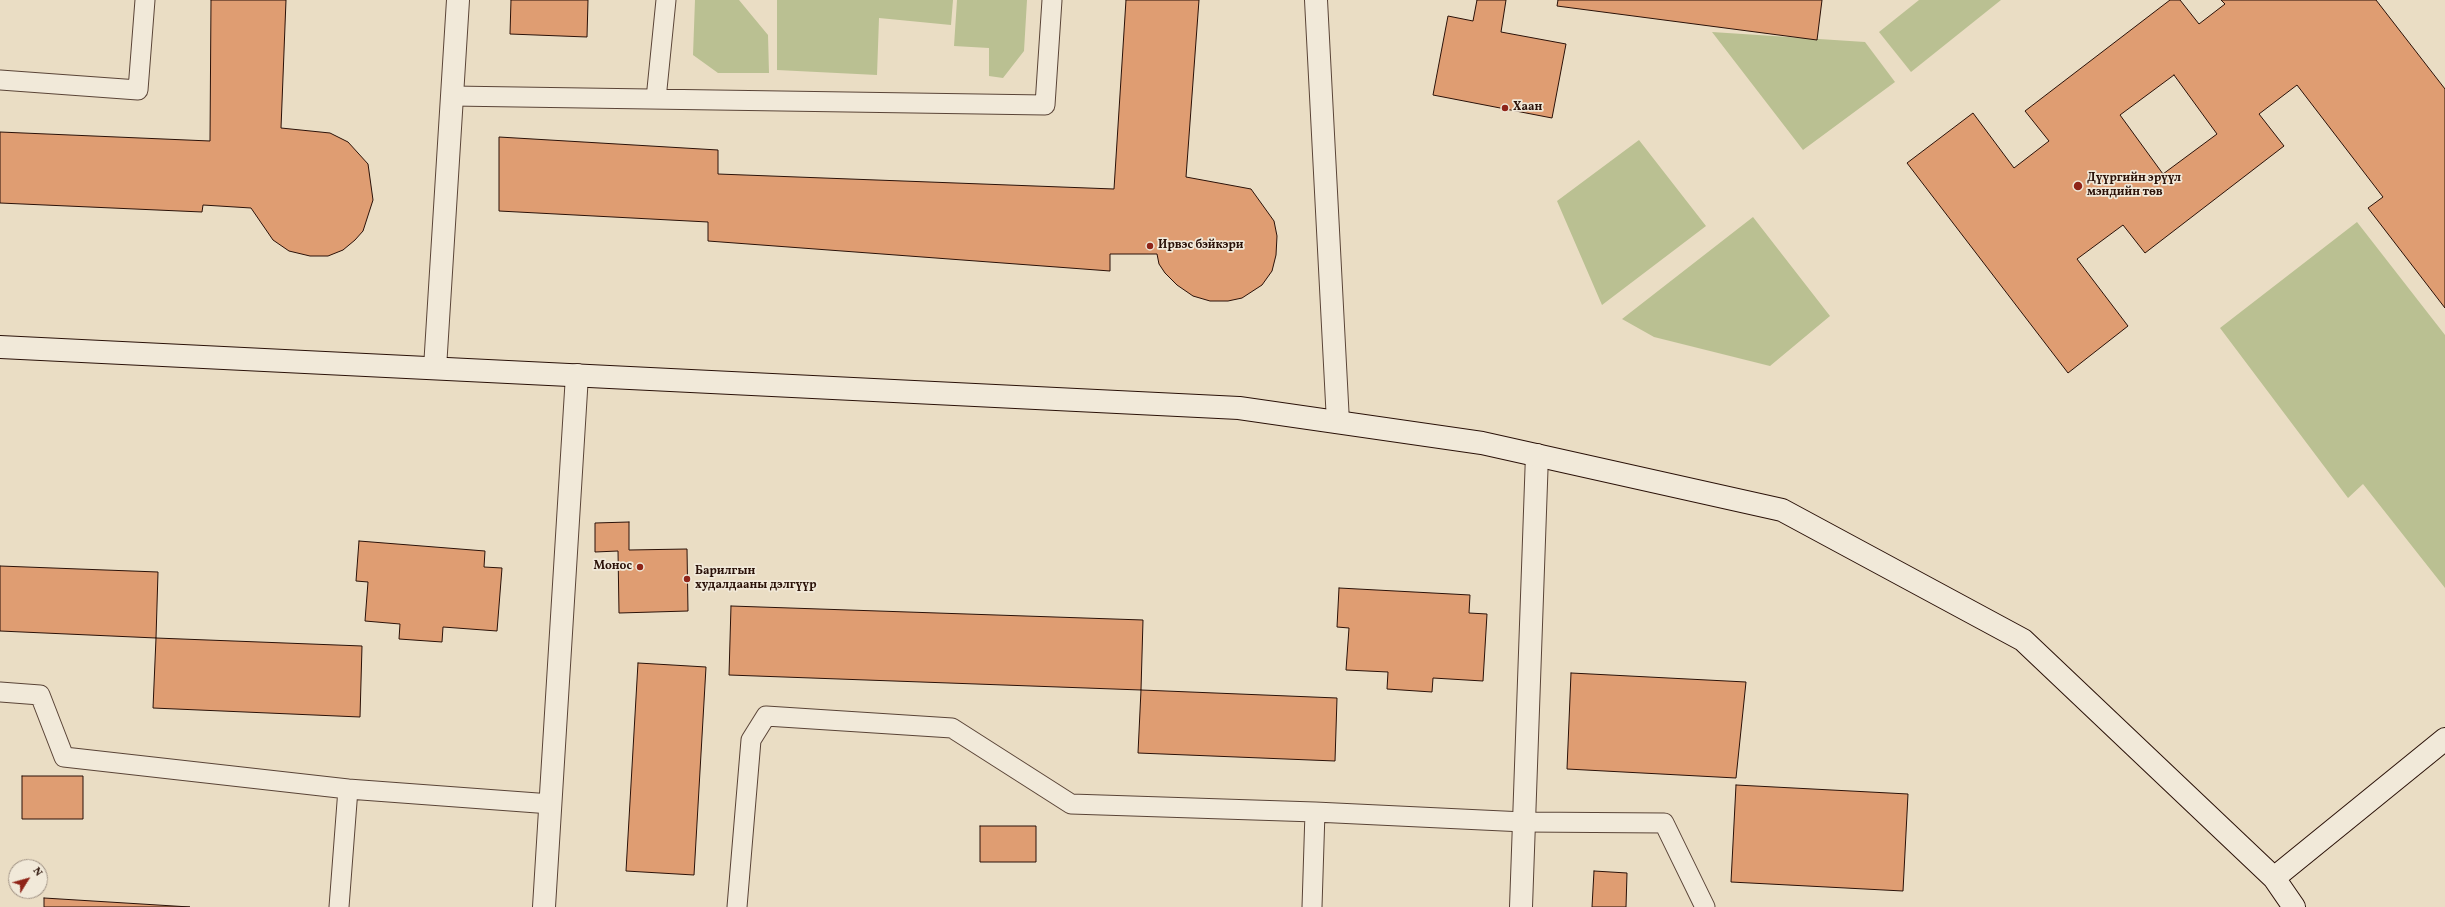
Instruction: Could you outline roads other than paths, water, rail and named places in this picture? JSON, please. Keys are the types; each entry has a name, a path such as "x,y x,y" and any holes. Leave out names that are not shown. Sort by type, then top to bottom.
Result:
{"main road":[{"path":"435,368 458,0"},
{"path":"1318,1 1338,422"},
{"path":"0,347 1238,408 1482,443 1782,510 2023,640 2274,878 2294,907"},
{"path":"544,907 577,375"},
{"path":"1521,907 1537,455"},
{"path":"2274,878 2445,739"}],"lane":[{"path":"0,80 138,90 144,0"},
{"path":"656,99 666,0"},
{"path":"452,96 1046,105 1052,0"},
{"path":"0,692 40,695 64,757 348,789 551,804"},
{"path":"737,907 750,740 766,716 952,728 1071,804 1315,812 1524,822 1664,823 1705,907"},
{"path":"339,907 348,789"},
{"path":"1312,907 1315,812"}],"place":[{"name":"Хаан","path":"1505,108"},
{"name":"Дүүргийн эрүүл мэндийн төв","path":"2078,186"},
{"name":"Ирвэс бэйкэри","path":"1150,246"},
{"name":"Монос","path":"640,567"},
{"name":"Барилгын худалдааны дэлгүүр","path":"687,579"}]}
